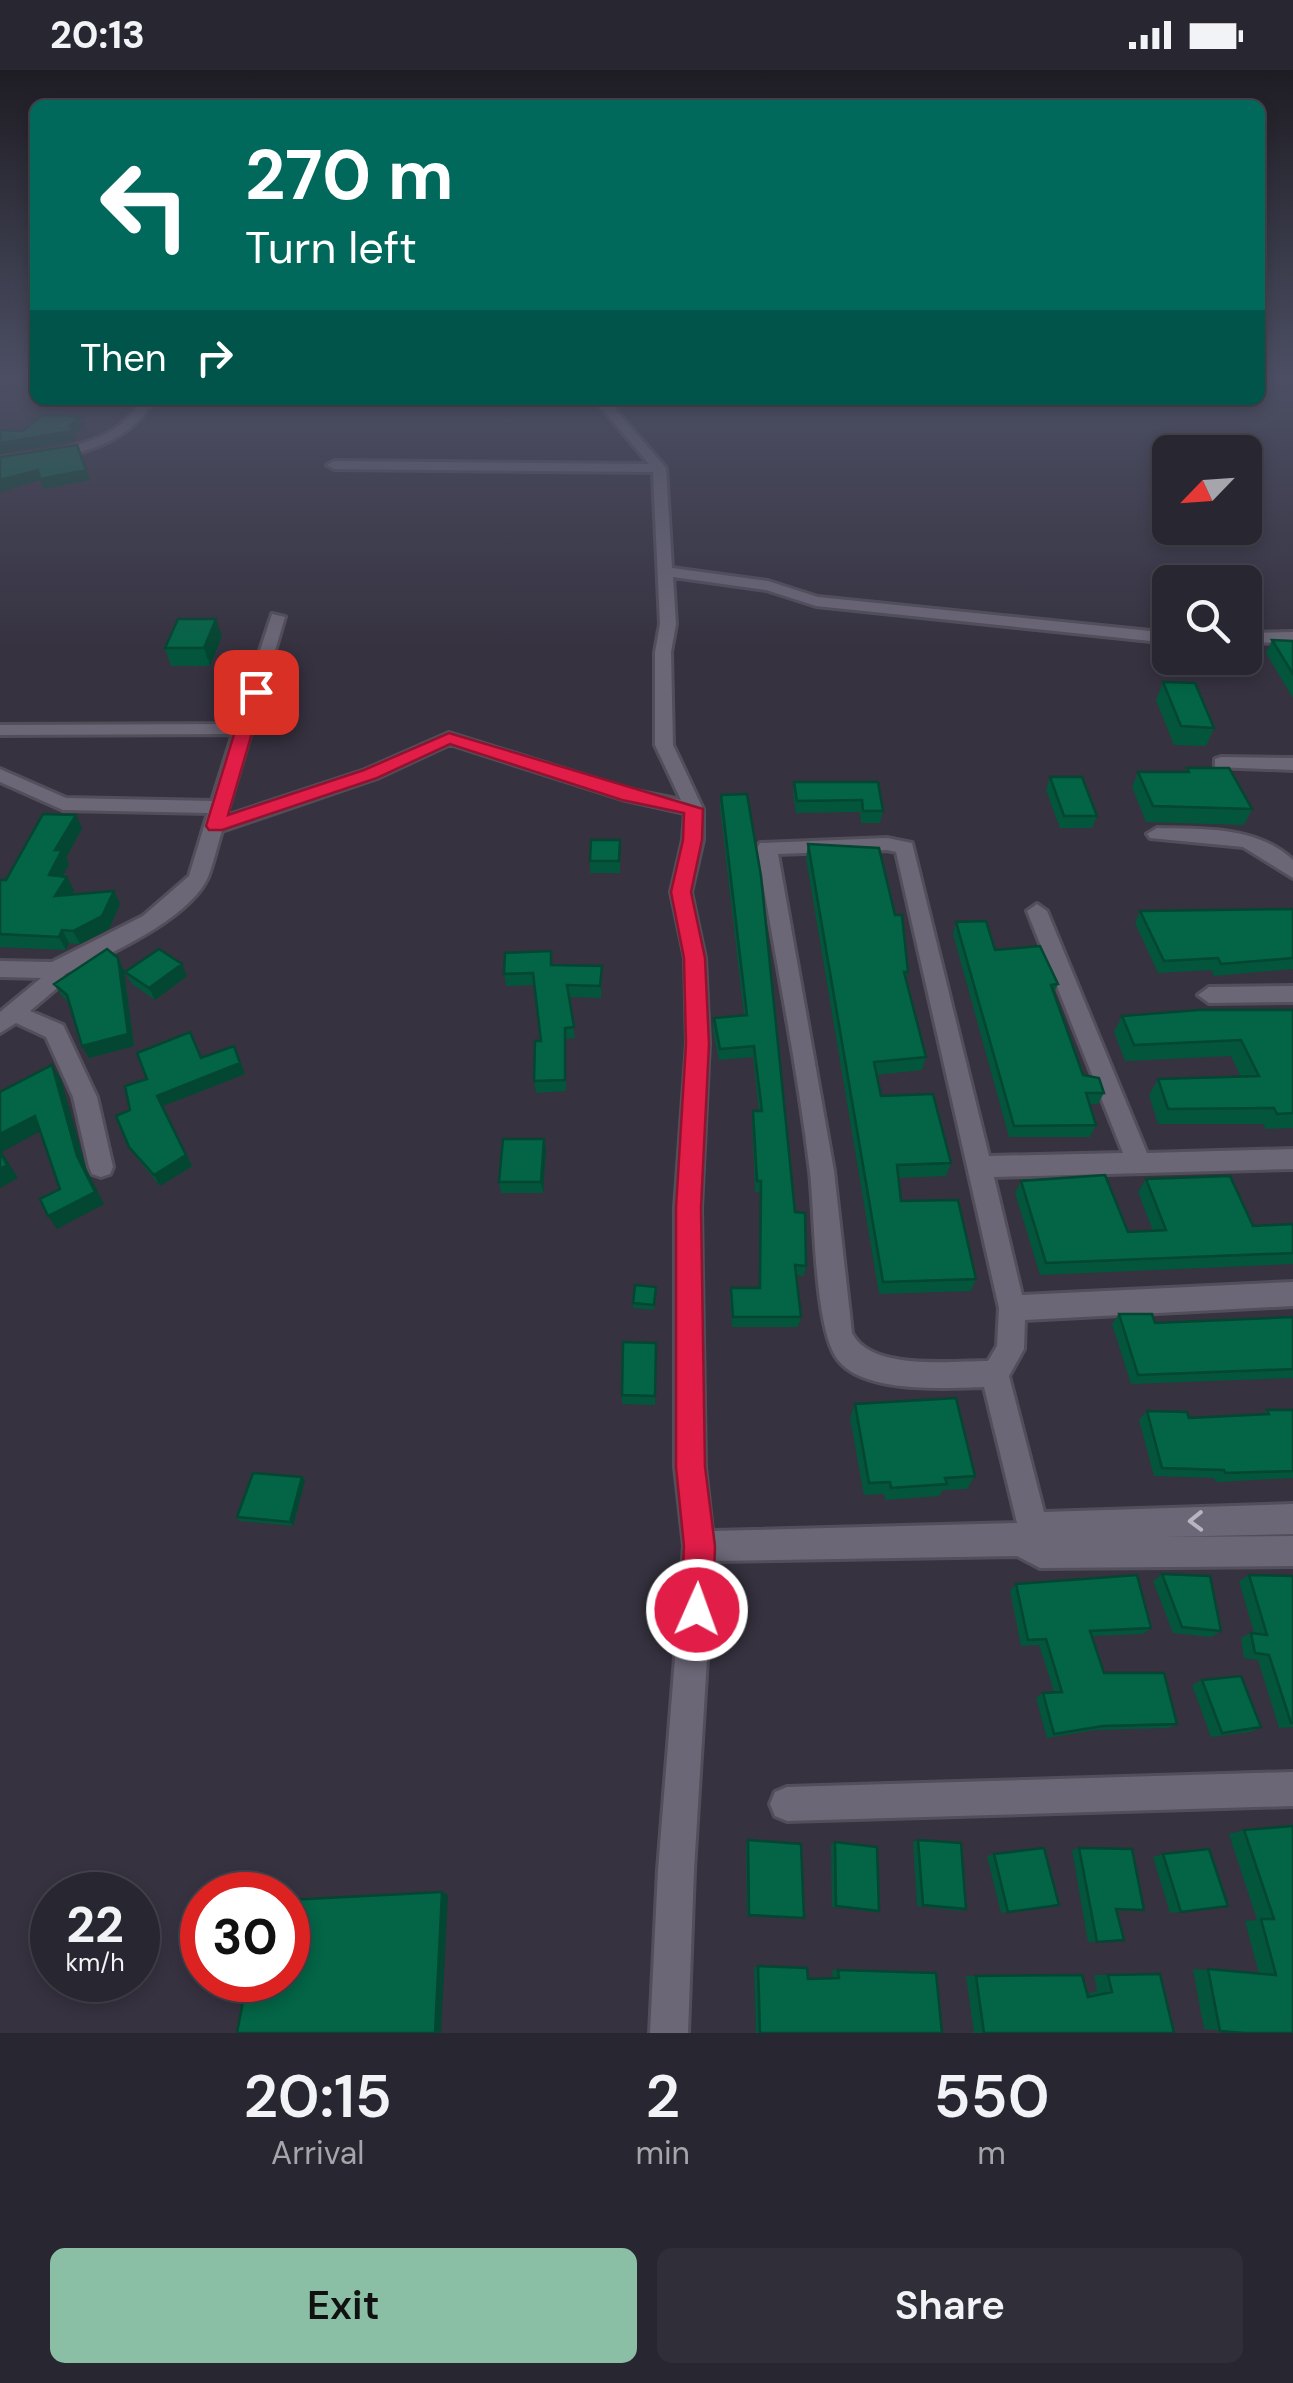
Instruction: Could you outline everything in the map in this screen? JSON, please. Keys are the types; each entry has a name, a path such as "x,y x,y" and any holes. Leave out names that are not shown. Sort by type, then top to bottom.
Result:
{"street":[{"path":"595,468 659,468 668,624 663,652 664,745 694,809 693,840 681,892 695,958 698,1044 688,1228 690,1467 699,1546 676,1870 669,2033"},
{"path":"663,571 768,586 816,601 1152,636"},
{"path":"0,970 54,970 112,946 177,903 198,878 277,617"},
{"path":"1262,638 1293,637"},
{"path":"0,730 245,729"},
{"path":"0,774 63,804 219,816 370,774 449,738 628,796 694,809"},
{"path":"1221,763 1293,764"},
{"path":"1156,834 1250,841 1272,852 1293,871"},
{"path":"996,1374 921,1374 876,1366 850,1355 839,1333 822,1170 767,848 888,844 905,848 1012,1308 1010,1349 996,1374 1026,1535 1040,1553 1293,1552"},
{"path":"1037,911 1139,1162"},
{"path":"7,1019 54,978 54,970"},
{"path":"1209,995 1293,994"},
{"path":"7,1019 44,1022 62,1042 86,1096 101,1166"},
{"path":"978,1167 1293,1159"},
{"path":"1012,1308 1293,1294"},
{"path":"699,1546 1026,1535 1057,1524 1293,1519"},
{"path":"787,1804 1293,1789"}],"building":[{"path":"0,468 86,470 40,479 38,470 0,480"},
{"path":"178,619 216,619 204,648 165,648"},
{"path":"1272,640 1293,641 1293,674"},
{"path":"1163,682 1195,683 1214,728 1181,726"},
{"path":"1187,768 1229,768 1252,809 1153,806 1138,772 1189,772"},
{"path":"1050,777 1082,777 1097,816 1064,816"},
{"path":"794,782 878,782 883,811 863,811 862,800 797,801"},
{"path":"747,794 761,876 795,1212 805,1213 806,1266 795,1265 801,1317 733,1317 731,1288 760,1288 761,1181 757,1181 753,1111 762,1111 754,1046 720,1049 714,1018 747,1015 721,795"},
{"path":"43,814 76,815 55,850 62,850 49,875 67,877 55,896 114,891 102,916 73,931 62,930 59,937 0,934 0,880 6,880"},
{"path":"591,840 620,840 619,861 590,861"},
{"path":"808,844 879,848 895,915 902,915 908,972 904,972 926,1057 874,1062 881,1096 933,1094 951,1163 897,1165 901,1201 958,1200 976,1279 883,1282"},
{"path":"1293,909 1293,958 1221,964 1218,958 1164,961 1140,911"},
{"path":"986,921 995,950 1040,946 1058,984 1051,985 1083,1075 1099,1078 1104,1093 1086,1093 1096,1125 1014,1126 956,922"},
{"path":"107,949 118,958 128,1034 82,1046 67,995 54,984"},
{"path":"159,949 182,964 149,988 125,972"},
{"path":"551,951 551,965 602,966 600,986 567,985 574,1027 565,1028 565,1080 534,1081 535,1041 541,1041 533,973 504,974 505,953"},
{"path":"1199,1010 1293,1010 1293,1113 1277,1114 1274,1108 1168,1109 1158,1079 1259,1076 1241,1040 1134,1045 1122,1016"},
{"path":"190,1032 201,1058 234,1046 240,1063 157,1096 186,1155 154,1175 129,1147 116,1116 130,1110 125,1086 147,1079 137,1053"},
{"path":"52,1065 77,1156 95,1192 48,1216 40,1199 60,1189 35,1116 0,1134 0,1092"},
{"path":"503,1139 544,1139 541,1182 499,1182"},
{"path":"1105,1175 1128,1232 1166,1230 1146,1179 1230,1176 1253,1226 1293,1224 1293,1253 1046,1263 1021,1181"},
{"path":"635,1285 656,1287 654,1305 633,1303"},
{"path":"1119,1314 1152,1314 1155,1323 1293,1317 1293,1369 1138,1375"},
{"path":"623,1342 656,1343 655,1396 622,1395"},
{"path":"956,1398 975,1476 945,1478 947,1484 891,1488 890,1482 869,1483 855,1404"},
{"path":"1267,1410 1293,1410 1293,1471 1225,1473 1162,1468 1147,1411 1187,1412 1189,1418 1269,1414"},
{"path":"253,1473 302,1477 290,1522 237,1517"},
{"path":"1162,1574 1210,1576 1221,1631 1182,1627"},
{"path":"1137,1575 1151,1628 1090,1631 1104,1673 1164,1673 1177,1724 1103,1726 1054,1734 1043,1693 1062,1692 1046,1639 1028,1640 1016,1584"},
{"path":"1249,1575 1293,1576 1293,1723 1269,1655 1255,1653 1251,1633 1267,1635"},
{"path":"1241,1676 1261,1727 1222,1733 1202,1680"},
{"path":"1293,1826 1293,2033 1220,2031 1208,1969 1276,1975 1261,1919 1274,1919 1244,1830"},
{"path":"748,1840 801,1844 804,1918 749,1915"},
{"path":"918,1840 961,1843 966,1909 923,1905"},
{"path":"835,1842 877,1847 879,1911 836,1906"},
{"path":"1044,1848 1059,1905 1008,1912 994,1854"},
{"path":"1079,1848 1132,1849 1144,1910 1116,1909 1124,1940 1097,1942"},
{"path":"1209,1849 1228,1906 1181,1912 1163,1854"},
{"path":"442,1892 435,2033 237,2033 243,2002 310,2002 310,1899"},
{"path":"758,1966 807,1968 808,1979 839,1978 838,1970 936,1973 942,2033 760,2033"},
{"path":"1160,1974 1174,2033 984,2033 976,1976 1082,1975 1088,1997 1112,1992 1108,1975"}],"route":[{"path":"256,692 216,826 370,774 449,738 628,796 694,809 693,840 681,892 695,958 698,1044 688,1208 690,1467 699,1546 697,1610"}]}
